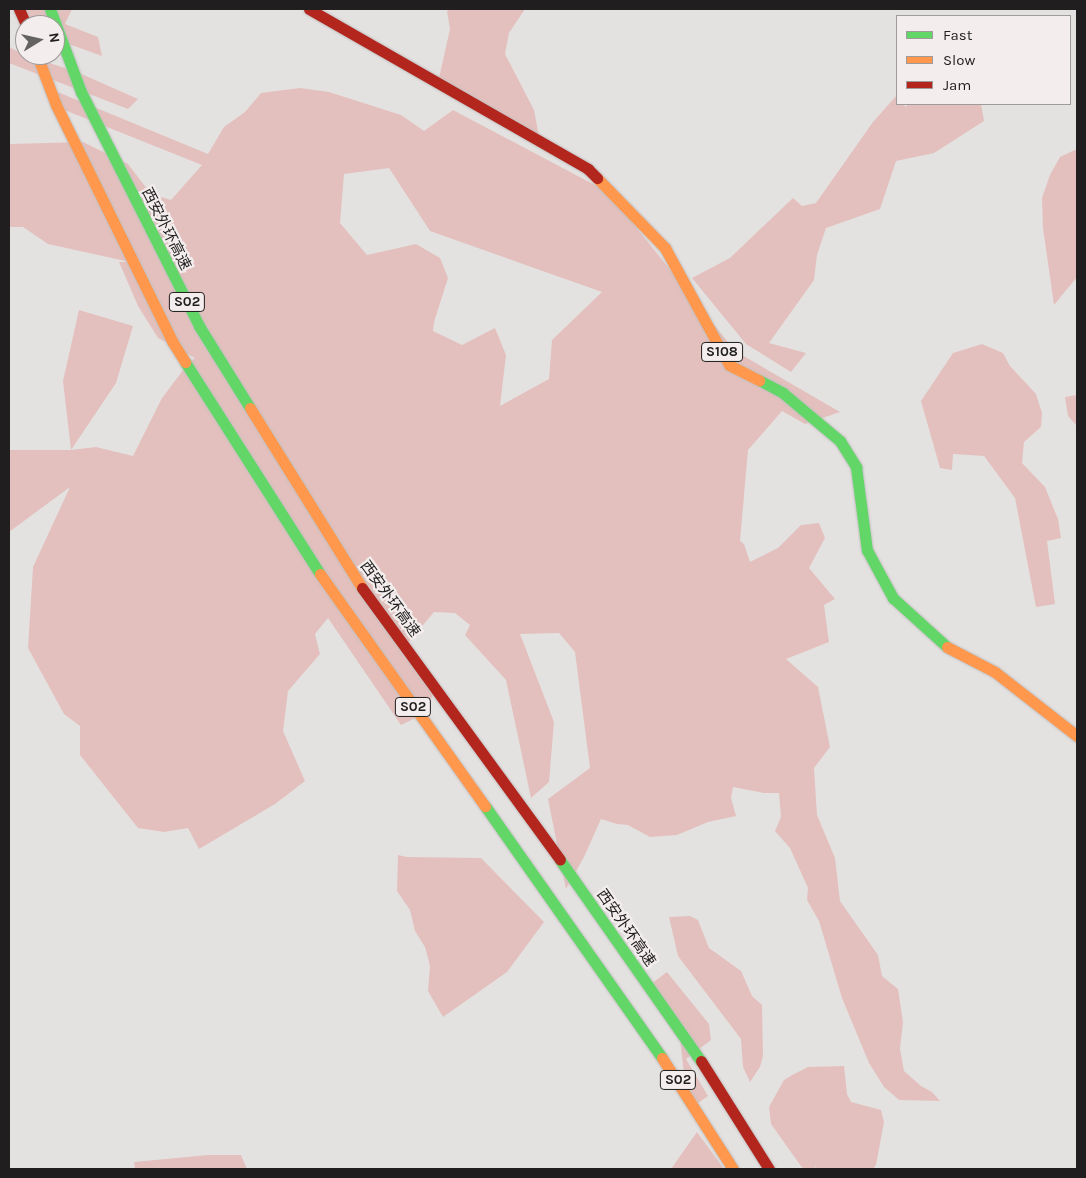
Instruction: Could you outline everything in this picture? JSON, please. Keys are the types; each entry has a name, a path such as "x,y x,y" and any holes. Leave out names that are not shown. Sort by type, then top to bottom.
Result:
{"main road":[{"name":"西安外环高速","path":"50,9 81,92 199,326 355,579 518,800 706,1070 769,1169"},
{"name":"S108","path":"309,9 588,169 665,248 729,365 783,393 840,441 856,467 866,550 893,598 943,645 994,672 1077,736"},
{"name":"S02","path":"41,65 56,106 172,341 333,595 494,818 679,1083 733,1169"}],"shaded area":[{"path":"13,9 72,9 65,24 65,15 18,15"},
{"path":"452,9 525,9 509,33 505,54 534,110 540,142 437,87 450,29 447,11"},
{"path":"65,24 98,37 102,56 65,43"},
{"path":"9,47 15,50 15,65 56,65 77,72 138,99 128,109 9,63"},
{"path":"48,88 208,154 224,127 245,112 261,93 300,88 329,92 401,115 424,131 453,110 608,192 735,351 840,412 805,424 782,411 748,450 740,541 744,544 750,562 778,548 801,525 819,523 825,538 809,568 835,599 824,605 829,642 786,659 818,687 830,747 814,768 817,815 835,858 840,901 878,955 882,976 898,989 903,1022 900,1049 904,1071 921,1086 932,1092 940,1101 899,1100 884,1087 869,1063 842,998 819,921 807,900 808,888 790,848 775,831 781,817 779,793 764,793 733,787 731,798 736,816 708,822 677,835 650,837 628,825 601,819 584,857 566,889 548,799 590,768 575,652 559,633 520,634 554,722 549,782 531,798 506,680 465,635 470,625 455,613 434,612 408,643 438,684 424,714 401,725 328,618 315,634 320,654 288,691 283,731 305,781 275,804 199,849 188,828 164,832 138,828 80,755 80,726 64,714 28,648 33,567 70,487 9,532 9,450 71,450 96,447 133,456 162,398 187,365 195,358 158,338 138,306 119,262 130,262 48,244 23,227 9,227 9,144 83,142 128,164 151,194 171,200 202,165 52,105","holes":["389,168 430,231 602,292 552,340 549,379 500,406 506,355 495,328 462,345 433,331 448,278 440,258 416,244 367,255 340,223 344,174"]},
{"path":"896,96 896,105 904,105 905,107 908,105 981,105 984,121 934,153 896,161 880,209 826,228 817,255 814,280 769,343 806,353 791,372 746,344 692,278 730,258 793,198 802,206 816,203 873,122"},
{"path":"1077,149 1077,277 1054,305 1043,228 1042,198 1050,175 1060,157"},
{"path":"79,310 133,326 116,383 71,450 63,381"},
{"path":"982,344 1003,353 1010,366 1036,394 1042,413 1041,427 1024,442 1022,463 1045,487 1058,519 1061,538 1047,541 1055,604 1036,607 1015,498 984,456 953,454 952,470 940,468 921,401 953,353"},
{"path":"1077,395 1077,426 1068,416 1065,397"},
{"path":"398,855 407,857 481,858 544,922 507,972 443,1017 428,991 430,966 425,947 415,931 410,910 397,891"},
{"path":"690,916 698,920 709,948 741,971 752,996 762,1005 763,1056 760,1067 750,1082 743,1067 741,1039 678,956 669,917"},
{"path":"667,972 709,1024 711,1040 686,1059 708,1096 688,1110 679,1029 647,987"},
{"path":"844,1066 847,1094 851,1102 881,1110 884,1122 876,1165 873,1169 815,1169 816,1165 814,1169 803,1169 771,1124 769,1107 784,1080 794,1074 808,1067"},
{"path":"697,1132 724,1169 671,1169"},
{"path":"208,1155 241,1155 247,1169 135,1169 134,1162"}],"traffic: fast":[{"path":"50,9 81,92 199,326 250,408"},
{"path":"185,362 320,574"},
{"path":"759,380 783,393 840,441 856,467 867,550 893,598 947,647"},
{"path":"485,806 662,1058"},
{"path":"560,860 701,1061"}],"traffic: slow":[{"path":"41,65 56,105 172,341 185,362"},
{"path":"597,178 665,248 729,365 759,380"},
{"path":"250,408 362,588"},
{"path":"320,574 485,806"},
{"path":"947,647 995,672 1077,736"},
{"path":"662,1058 733,1169"}],"traffic: jam":[{"path":"19,9 22,15"},
{"path":"309,9 588,169 597,178"},
{"path":"362,588 560,860"},
{"path":"701,1061 769,1169"}]}
